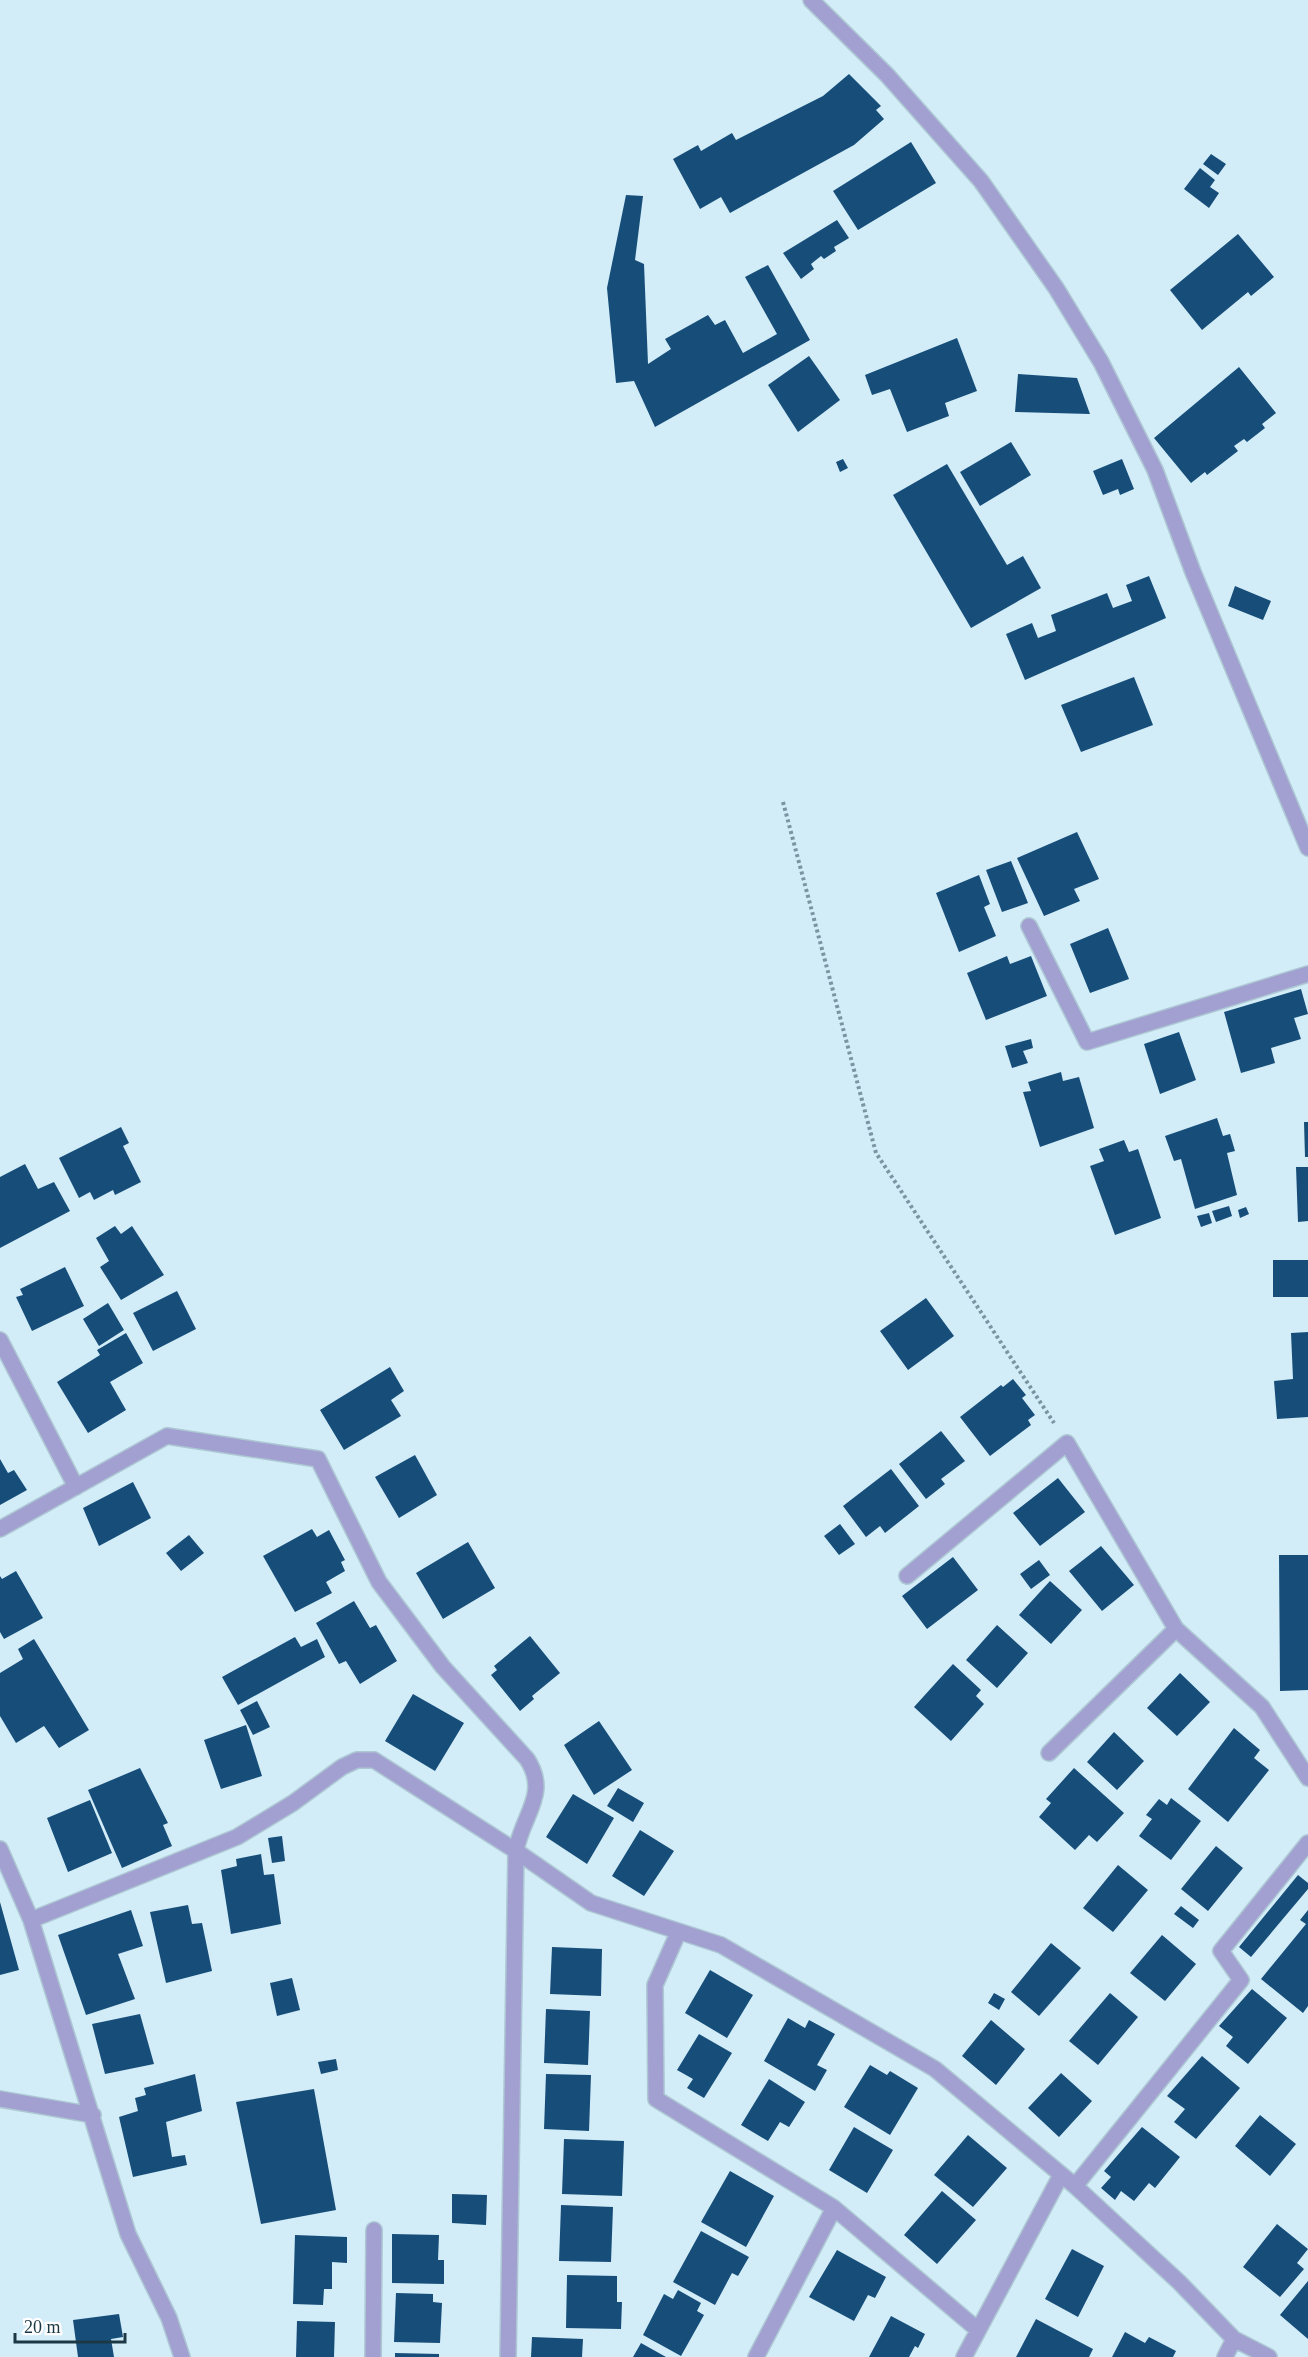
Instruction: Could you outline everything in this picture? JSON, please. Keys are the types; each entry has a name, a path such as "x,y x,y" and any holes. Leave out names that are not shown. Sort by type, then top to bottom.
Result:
{"street":[{"path":"811,0 887,75 981,181 1056,288 1101,362 1155,470 1193,572 1308,848"},
{"path":"1029,926 1087,1042 1308,974"},
{"path":"0,1340 76,1487"},
{"path":"0,1529 167,1436 318,1459 379,1582 443,1667 527,1759 537,1773 538,1792 519,1832 516,1851 507,2357"},
{"path":"908,1576 1067,1443 1176,1629 1262,1707 1308,1778"},
{"path":"1049,1753 1176,1629"},
{"path":"31,1920 237,1837 357,1760 374,1760 516,1851 591,1903 721,1946 935,2069 1075,2186 1179,2282 1234,2339 1269,2357"},
{"path":"1075,2186 1241,1980 1221,1951 1308,1843"},
{"path":"0,1849 31,1920 128,2234 169,2318 182,2357"},
{"path":"678,1933 655,1985 656,2098 834,2208 978,2330"},
{"path":"0,2099 93,2115"},
{"path":"964,2357 1061,2175"},
{"path":"756,2357 834,2208"},
{"path":"373,2357 374,2230"},
{"path":"1225,2357 1234,2339"}],"path":[{"path":"783,802 876,1153 1067,1443"}],"building":[{"path":"849,74 881,106 876,110 884,119 854,145 730,213 721,197 700,209 673,159 698,145 701,151 732,133 736,140 823,96"},
{"path":"911,142 936,183 858,230 833,191"},
{"path":"1211,154 1226,164 1218,175 1203,164"},
{"path":"1200,168 1215,180 1210,187 1219,193 1209,208 1184,189"},
{"path":"626,195 643,196 635,260 644,264 648,364 671,349 665,339 708,315 715,325 725,320 743,353 777,334 745,277 768,265 810,340 655,427 634,381 616,383 607,288"},
{"path":"837,220 849,238 834,247 836,251 824,259 821,256 811,264 814,269 801,279 783,253"},
{"path":"1238,234 1274,277 1251,296 1248,292 1202,330 1170,290"},
{"path":"957,338 977,391 945,403 949,416 907,432 890,389 872,395 865,375"},
{"path":"809,356 840,400 798,432 768,385"},
{"path":"1239,367 1276,413 1262,424 1265,428 1247,442 1244,439 1234,446 1238,451 1207,475 1205,472 1191,483 1154,438"},
{"path":"1018,374 1077,378 1090,414 1015,412"},
{"path":"1011,442 1031,475 980,506 960,472"},
{"path":"843,459 848,468 840,472 836,462"},
{"path":"1122,459 1134,489 1120,495 1118,489 1103,495 1093,471"},
{"path":"947,464 1007,565 1023,556 1041,588 971,628 893,495"},
{"path":"1149,576 1166,618 1025,680 1006,634 1032,623 1038,638 1056,631 1051,615 1107,593 1113,608 1132,601 1126,585"},
{"path":"1235,586 1271,601 1263,620 1228,606"},
{"path":"1134,677 1153,725 1081,752 1061,705"},
{"path":"1077,832 1099,879 1074,889 1080,901 1044,916 1017,858"},
{"path":"1011,861 1028,903 1002,912 986,870"},
{"path":"979,875 990,904 984,907 996,936 959,952 936,893"},
{"path":"1108,928 1129,979 1090,993 1070,944"},
{"path":"1007,956 1010,964 1031,956 1047,996 986,1020 967,973"},
{"path":"1301,989 1308,1014 1294,1018 1301,1039 1271,1048 1275,1063 1241,1073 1224,1012"},
{"path":"1179,1032 1196,1080 1160,1094 1144,1044"},
{"path":"1031,1039 1033,1048 1023,1051 1028,1063 1012,1068 1005,1046"},
{"path":"1061,1072 1063,1081 1079,1077 1094,1128 1040,1147 1023,1092 1031,1091 1028,1082"},
{"path":"1217,1118 1223,1136 1230,1134 1235,1151 1227,1153 1237,1195 1195,1209 1181,1159 1174,1161 1165,1136"},
{"path":"1304,1122 1308,1122 1308,1157 1305,1157"},
{"path":"121,1127 129,1143 123,1146 141,1182 115,1195 113,1190 94,1200 90,1192 79,1198 59,1158"},
{"path":"1124,1140 1129,1152 1138,1149 1161,1218 1115,1235 1090,1166 1104,1161 1099,1149"},
{"path":"25,1164 38,1189 54,1182 70,1211 0,1248 0,1177"},
{"path":"1296,1167 1308,1167 1308,1221 1298,1222"},
{"path":"1229,1206 1232,1216 1216,1222 1212,1211"},
{"path":"1246,1207 1249,1214 1240,1218 1238,1210"},
{"path":"1209,1213 1212,1223 1201,1227 1197,1216"},
{"path":"115,1226 121,1234 132,1226 164,1275 121,1300 100,1267 109,1261 96,1238"},
{"path":"1273,1260 1308,1260 1308,1297 1273,1297"},
{"path":"65,1267 84,1306 32,1331 16,1297 23,1295 20,1289"},
{"path":"177,1291 196,1329 153,1351 133,1313"},
{"path":"926,1298 954,1336 908,1370 880,1331"},
{"path":"108,1303 124,1330 99,1346 83,1319"},
{"path":"1308,1332 1308,1417 1277,1419 1274,1381 1293,1379 1291,1333"},
{"path":"126,1333 143,1363 110,1382 126,1410 88,1433 57,1382 100,1355 97,1350"},
{"path":"390,1367 404,1391 391,1400 401,1416 344,1450 320,1410"},
{"path":"1013,1379 1026,1395 1022,1398 1035,1415 1028,1420 1031,1425 990,1456 960,1417 1001,1385 1003,1387"},
{"path":"941,1431 965,1461 941,1479 945,1484 926,1499 899,1464"},
{"path":"415,1455 437,1495 399,1518 375,1477"},
{"path":"0,1459 8,1473 14,1470 27,1490 0,1505"},
{"path":"891,1469 919,1506 885,1533 880,1526 866,1537 843,1506"},
{"path":"1058,1478 1085,1512 1040,1546 1013,1513"},
{"path":"133,1482 151,1518 99,1546 83,1508"},
{"path":"840,1524 855,1544 839,1555 824,1536"},
{"path":"312,1529 317,1537 329,1530 345,1560 341,1562 345,1571 326,1582 332,1593 295,1612 263,1556"},
{"path":"189,1535 204,1553 181,1571 166,1553"},
{"path":"468,1542 495,1588 443,1619 416,1573"},
{"path":"1101,1546 1134,1585 1102,1611 1069,1571"},
{"path":"1279,1555 1308,1555 1308,1690 1280,1691"},
{"path":"953,1557 978,1590 927,1629 902,1596"},
{"path":"1039,1560 1050,1575 1031,1589 1020,1574"},
{"path":"16,1571 43,1618 4,1639 0,1632 0,1576 2,1579"},
{"path":"1050,1581 1082,1610 1051,1644 1019,1615"},
{"path":"354,1601 370,1628 376,1625 397,1661 360,1684 346,1661 339,1664 316,1623"},
{"path":"997,1625 1028,1653 997,1688 966,1660"},
{"path":"530,1636 560,1673 532,1696 534,1699 520,1711 491,1675 497,1670 494,1666"},
{"path":"295,1637 301,1647 317,1639 325,1657 238,1705 222,1677"},
{"path":"34,1639 89,1730 59,1748 44,1726 16,1743 0,1716 0,1673 23,1659 18,1649"},
{"path":"953,1664 981,1690 976,1696 984,1704 951,1741 914,1707"},
{"path":"1180,1673 1210,1702 1177,1736 1147,1708"},
{"path":"413,1694 464,1723 435,1771 385,1741"},
{"path":"257,1701 270,1727 253,1735 240,1710"},
{"path":"599,1721 632,1770 594,1795 564,1745"},
{"path":"246,1725 262,1776 221,1789 204,1740"},
{"path":"1234,1728 1260,1750 1254,1758 1269,1770 1228,1822 1188,1789"},
{"path":"1114,1732 1144,1761 1117,1790 1087,1762"},
{"path":"140,1768 168,1823 163,1825 172,1846 122,1868 88,1790"},
{"path":"1074,1768 1124,1813 1097,1842 1089,1835 1075,1850 1039,1817 1051,1803 1046,1799"},
{"path":"618,1788 644,1803 633,1822 607,1806"},
{"path":"573,1794 614,1818 587,1864 546,1837"},
{"path":"1171,1798 1201,1821 1171,1860 1139,1836 1152,1819 1146,1815 1159,1799 1167,1805"},
{"path":"90,1800 112,1853 68,1872 47,1818"},
{"path":"640,1830 674,1851 644,1896 612,1876"},
{"path":"282,1836 285,1861 272,1863 268,1838"},
{"path":"1216,1846 1243,1868 1208,1911 1181,1889"},
{"path":"261,1854 264,1875 274,1874 281,1924 231,1934 221,1870 237,1866 236,1859"},
{"path":"1118,1865 1148,1890 1113,1932 1083,1908"},
{"path":"1298,1875 1308,1883 1308,1889 1251,1957 1239,1947"},
{"path":"0,1902 19,1970 0,1975"},
{"path":"188,1905 192,1924 202,1923 212,1971 166,1983 150,1912"},
{"path":"1181,1906 1199,1920 1193,1928 1174,1914"},
{"path":"131,1910 143,1946 118,1954 135,1999 86,2015 58,1935"},
{"path":"1308,1910 1308,2006 1303,2013 1261,1979 1306,1924 1300,1920"},
{"path":"1162,1935 1196,1964 1165,2001 1130,1973"},
{"path":"1051,1943 1081,1968 1039,2016 1011,1992"},
{"path":"552,1947 602,1949 601,1996 550,1994"},
{"path":"710,1970 753,1995 727,2038 685,2013"},
{"path":"292,1978 300,2010 277,2016 270,1983"},
{"path":"1252,1989 1287,2018 1248,2064 1226,2046 1233,2037 1219,2026"},
{"path":"994,1993 1005,1999 999,2010 988,2003"},
{"path":"1110,1993 1138,2017 1098,2065 1069,2041"},
{"path":"546,2009 590,2011 588,2065 544,2063"},
{"path":"140,2014 154,2064 105,2074 92,2024"},
{"path":"788,2018 805,2028 809,2020 835,2034 817,2065 827,2070 815,2091 764,2061"},
{"path":"991,2020 1025,2049 996,2085 962,2056"},
{"path":"699,2034 732,2053 704,2098 687,2088 693,2079 677,2070"},
{"path":"1202,2056 1240,2088 1196,2139 1174,2122 1185,2109 1167,2096"},
{"path":"336,2059 338,2070 321,2074 318,2062"},
{"path":"870,2065 887,2075 890,2071 918,2088 890,2135 844,2107"},
{"path":"1061,2073 1092,2101 1059,2137 1028,2108"},
{"path":"195,2074 202,2111 166,2122 172,2157 185,2155 187,2165 133,2177 119,2117 138,2111 135,2098 146,2095 144,2088"},
{"path":"546,2074 591,2075 589,2131 544,2129"},
{"path":"769,2079 805,2102 789,2127 780,2122 768,2141 741,2125"},
{"path":"314,2089 336,2210 261,2224 236,2102"},
{"path":"1260,2115 1296,2144 1270,2176 1235,2146"},
{"path":"854,2127 893,2150 867,2193 829,2170"},
{"path":"1142,2127 1180,2157 1155,2188 1149,2183 1134,2201 1121,2191 1115,2200 1101,2188 1111,2177 1104,2171"},
{"path":"968,2135 1007,2168 973,2207 934,2175"},
{"path":"564,2139 624,2141 622,2196 562,2194"},
{"path":"730,2171 774,2196 746,2247 701,2222"},
{"path":"942,2191 976,2220 937,2264 904,2235"},
{"path":"452,2194 487,2195 486,2225 452,2223"},
{"path":"561,2205 613,2207 611,2262 559,2261"},
{"path":"1277,2224 1308,2249 1297,2263 1304,2269 1280,2297 1243,2267"},
{"path":"701,2231 749,2257 738,2276 732,2273 715,2305 673,2282"},
{"path":"392,2234 439,2235 438,2260 444,2260 444,2284 392,2283"},
{"path":"295,2235 347,2237 347,2263 332,2262 332,2289 324,2289 323,2305 293,2304"},
{"path":"1072,2249 1104,2266 1078,2317 1045,2299"},
{"path":"837,2250 886,2277 875,2298 868,2295 854,2321 809,2297"},
{"path":"567,2275 617,2276 617,2302 622,2302 621,2329 566,2328"},
{"path":"1308,2281 1308,2339 1280,2315"},
{"path":"678,2290 701,2303 697,2311 704,2315 681,2356 643,2335 664,2294 673,2299"},
{"path":"396,2293 433,2294 433,2302 442,2303 440,2343 394,2342"},
{"path":"119,2314 123,2337 111,2339 114,2357 78,2357 73,2320"},
{"path":"891,2316 925,2334 918,2348 915,2346 909,2357 869,2357"},
{"path":"1036,2319 1093,2349 1089,2357 1016,2357"},
{"path":"297,2321 335,2322 334,2357 296,2357"},
{"path":"1125,2332 1145,2343 1149,2337 1176,2351 1173,2357 1112,2357"},
{"path":"532,2337 583,2339 582,2357 531,2357"},
{"path":"641,2343 666,2357 633,2357"},
{"path":"395,2353 439,2354 439,2357 395,2357"}]}
